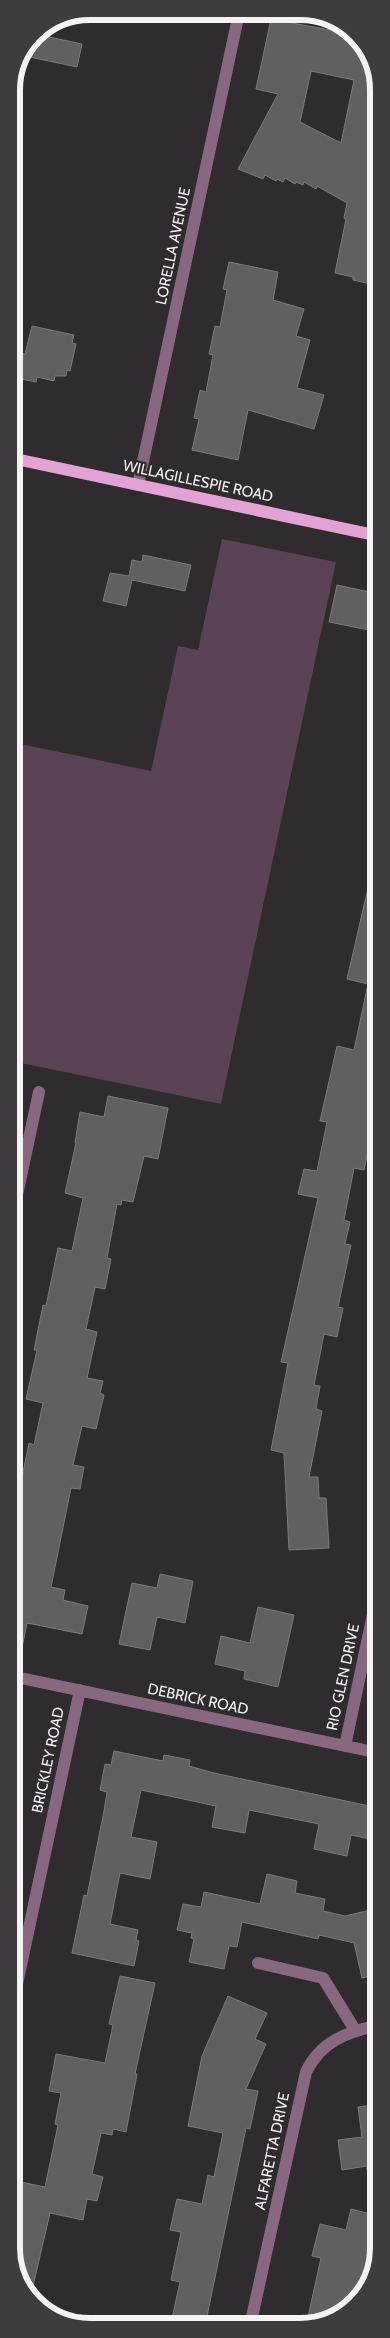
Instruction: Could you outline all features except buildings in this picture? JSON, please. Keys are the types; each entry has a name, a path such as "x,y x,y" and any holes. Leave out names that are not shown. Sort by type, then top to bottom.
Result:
{"main road":[{"name":"WILLAGILLESPIE ROAD","path":"20,460 370,534"}],"street":[{"name":"LORELLA AVENUE","path":"138,485 238,20"},
{"path":"20,1182 40,1092"},
{"name":"RIO GLEN DRIVE","path":"345,1746 370,1628"},
{"name":"DEBRICK ROAD","path":"20,1678 370,1751"},
{"name":"BRICKLEY ROAD","path":"20,1974 80,1690"},
{"path":"258,1963 323,1978 355,2030"},
{"name":"ALFARETTA DRIVE","path":"252,2318 306,2072 322,2049 337,2038 355,2030 370,2027"}],"shaded area":[{"path":"222,539 336,562 221,1104 20,1063 20,744 151,771 178,646 198,650"}]}
